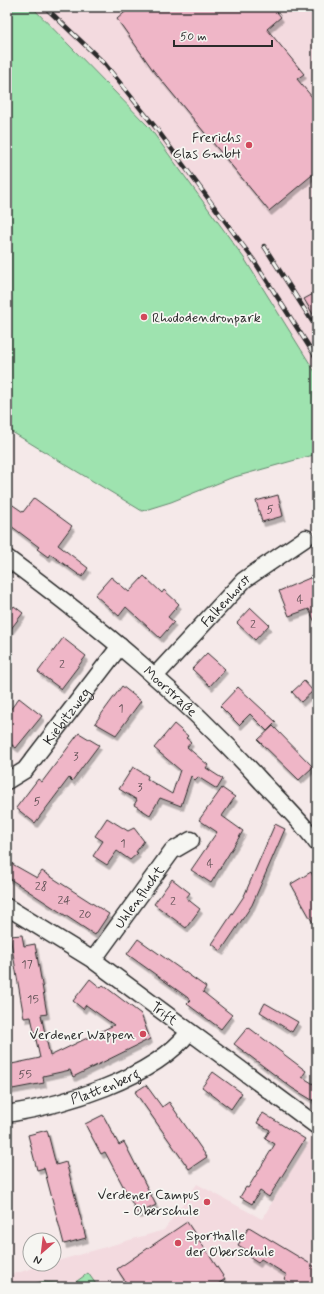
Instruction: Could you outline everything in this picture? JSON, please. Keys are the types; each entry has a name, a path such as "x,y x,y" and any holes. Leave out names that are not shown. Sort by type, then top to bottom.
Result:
{"street":[{"name":"Falkenhorst","path":"156,675 244,580 306,538"},
{"name":"Moorstraße","path":"7,558 72,606 156,675 238,755 315,836"},
{"name":"Kiebitzweg","path":"7,781 25,770 120,646"},
{"name":"Uhlenflucht","path":"93,960 172,851 191,840"},
{"name":"Trift","path":"7,907 93,960 317,1126"},
{"name":"Plattenberg","path":"7,1114 68,1100 105,1087 167,1054 181,1042 189,1032"}],"shaded area":[{"path":"32,7 317,7 317,375 244,258 150,127"},
{"name":"Verdener Campus - Oberschule","path":"314,1133 317,1135 317,1287 7,1287 7,1277 10,1275 22,1271 62,1272 62,1260 164,1230 197,1184 262,1219"}],"green space":[{"name":"Rhododendronpark","path":"7,7 32,7 149,127 244,258 317,375 317,454 231,478 171,502 142,511 7,429"},
{"path":"88,1273 98,1287 24,1287 40,1282 73,1284"}],"building":[{"path":"131,7 273,7 281,17 267,29 304,74 297,79 317,103 317,171 269,211 153,70 117,19"},
{"path":"317,292 317,321 304,299"},
{"path":"278,495 283,516 262,522 256,501"},
{"path":"34,498 72,526 58,545 88,568 82,577 50,554 48,557 37,549 39,547 7,523 7,501 23,512"},
{"path":"144,576 162,593 164,590 179,604 168,617 174,622 160,638 126,607 119,616 95,595 111,577 129,592"},
{"path":"312,577 317,589 317,627 309,609 289,616 279,591"},
{"path":"14,606 23,613 7,634 7,615"},
{"path":"251,608 269,625 255,640 237,623"},
{"path":"63,638 86,656 61,689 38,672"},
{"path":"207,653 225,669 210,686 192,669"},
{"path":"304,681 313,691 301,702 292,692"},
{"path":"122,686 141,701 116,735 95,723"},
{"path":"238,687 276,722 267,731 250,714 239,725 220,706"},
{"path":"19,698 42,716 16,748 7,741 7,714"},
{"path":"174,724 188,736 186,738 191,742 187,747 208,765 206,768 223,779 217,789 198,777 195,780 191,776 181,806 160,798 150,815 134,805 137,800 119,789 133,767 148,776 147,779 172,794 180,770 154,748"},
{"path":"273,726 313,767 299,780 258,740"},
{"path":"79,733 99,745 72,781 69,778 35,823 16,808 38,779 42,782"},
{"path":"222,788 235,797 222,816 243,831 211,883 191,870 217,832 199,820"},
{"path":"107,818 128,831 134,828 144,841 136,852 138,853 130,860 117,851 107,865 93,856 103,841 95,836"},
{"path":"275,824 285,829 252,905 221,951 212,944 244,896"},
{"path":"7,861 37,878 42,871 109,914 95,935 7,877"},
{"path":"311,872 317,883 317,930 291,884"},
{"path":"172,879 190,893 186,898 200,909 186,928 154,904"},
{"path":"22,935 24,946 35,944 47,1014 41,1015 50,1056 114,1025 86,1005 83,1009 73,1001 90,979 101,988 103,985 141,1014 150,1039 73,1077 70,1070 43,1076 44,1083 7,1090 7,1065 40,1058 31,1017 24,1018 10,936"},
{"path":"138,939 206,987 203,992 232,1015 221,1029 187,1004 191,1000 127,954"},
{"path":"265,1003 298,1022 292,1032 260,1012"},
{"path":"248,1027 306,1071 302,1077 317,1086 317,1103 292,1088 234,1044"},
{"path":"213,1072 242,1093 231,1109 202,1087"},
{"path":"146,1085 162,1107 169,1102 207,1157 189,1169 135,1092"},
{"path":"263,1113 305,1139 269,1197 260,1191 252,1204 240,1197 246,1187 248,1188 275,1144 265,1138 270,1130 257,1123"},
{"path":"103,1115 119,1145 124,1142 156,1205 138,1214 105,1152 101,1154 85,1124"},
{"path":"47,1130 56,1165 66,1162 86,1238 64,1244 44,1168 37,1170 28,1135"},
{"name":"Sporthalle der Oberschule","path":"187,1222 225,1279 214,1287 129,1287 117,1269"},
{"path":"249,1227 317,1268 317,1287 297,1287 284,1279 287,1275 261,1259 258,1263 249,1257 251,1253 238,1245"}],"railway":[{"path":"45,7 104,63 156,128 253,259 317,359"},
{"path":"264,246 317,329"}],"place":[{"name":"Frerichs Glas GmbH","path":"249,145"},
{"name":"Rhododendronpark","path":"144,317"},
{"name":"Verdener Wappen","path":"143,1034"},
{"name":"Verdener Campus - Oberschule","path":"207,1202"},
{"name":"Sporthalle der Oberschule","path":"178,1243"}]}
